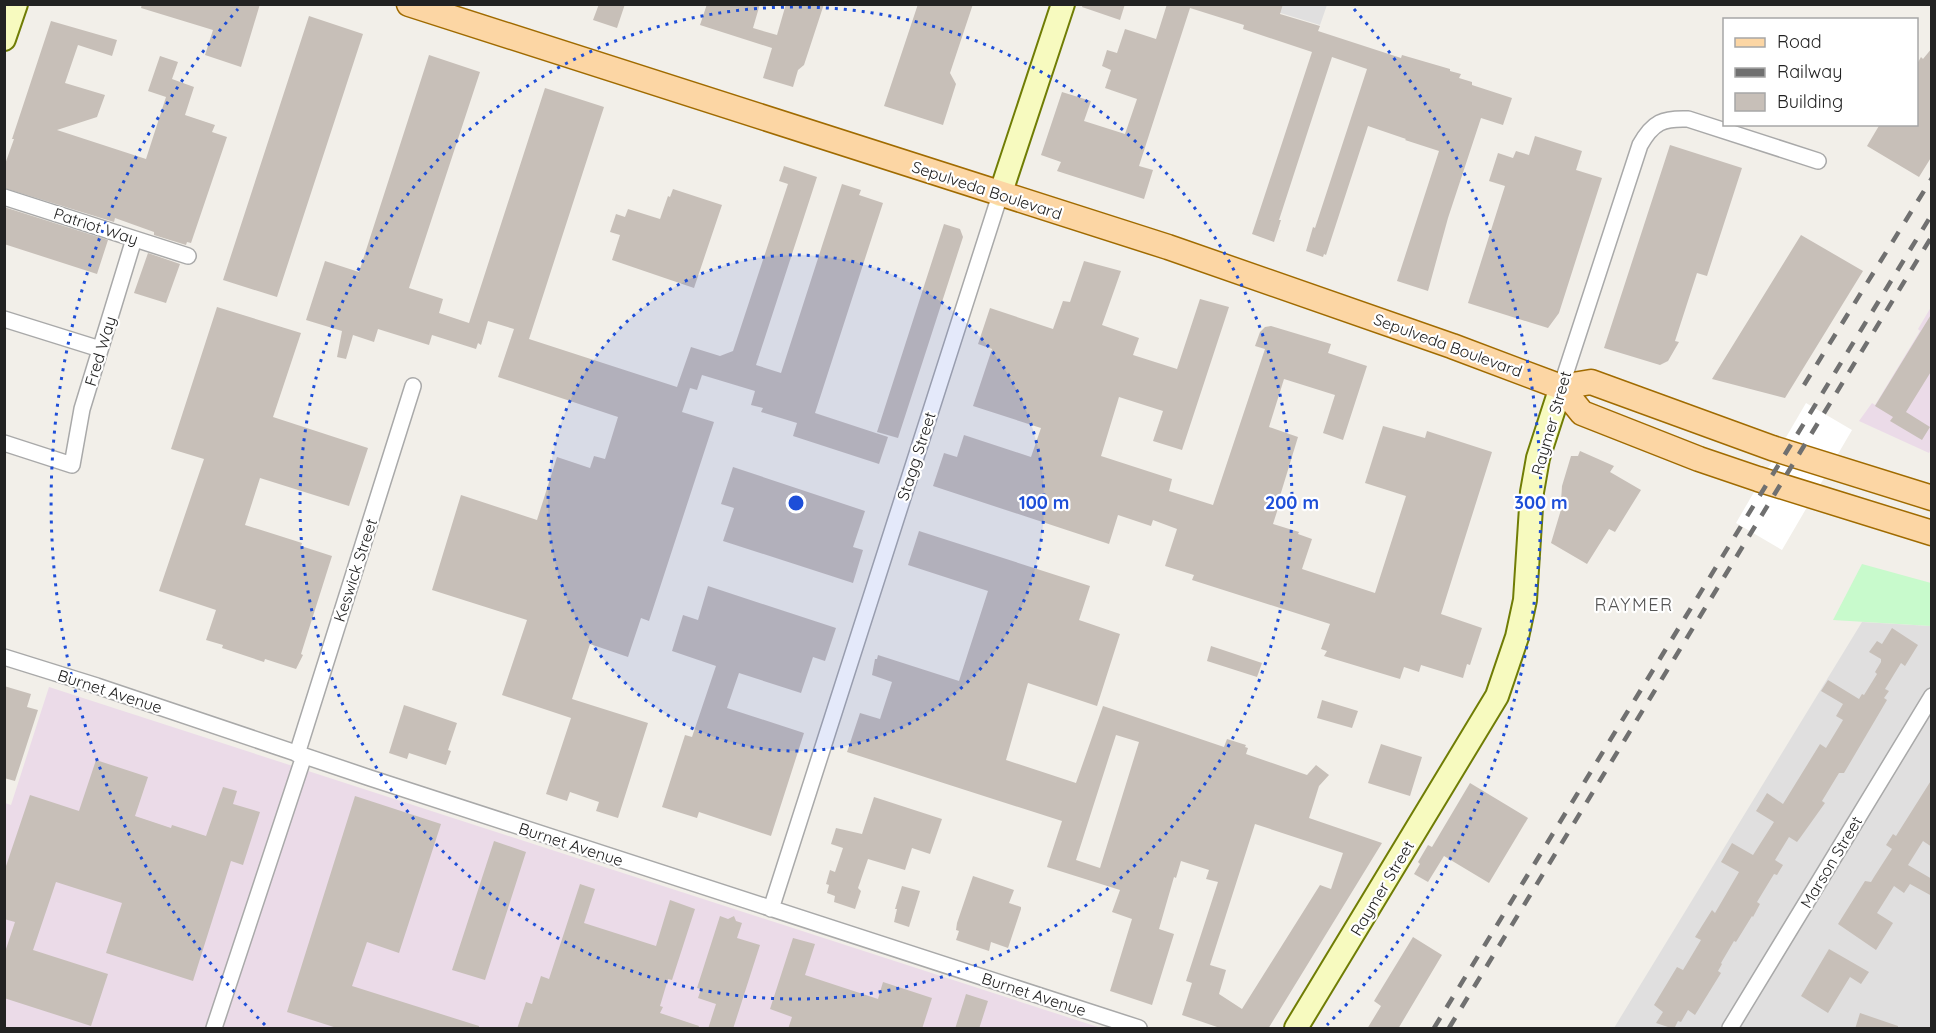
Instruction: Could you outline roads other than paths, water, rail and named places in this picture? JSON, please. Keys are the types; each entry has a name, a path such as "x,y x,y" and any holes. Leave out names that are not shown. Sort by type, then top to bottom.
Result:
{"main road":[{"name":"Sepulveda Boulevard","path":"409,4 1262,279 1561,387 1591,382 1772,448 1932,498"},
{"path":"1561,387 1582,413 1758,479 1932,533"}],"street":[{"path":"4,39 16,4"},
{"name":"Stagg Street","path":"771,909 1063,4"},
{"name":"Raymer Street","path":"1296,1029 1497,696 1512,655 1524,607 1532,492 1538,458 1640,145 1648,131 1658,123 1673,118 1688,119 1818,161"},
{"name":"Patriot Way","path":"4,197 188,256"},
{"name":"Fred Way","path":"4,443 72,465 82,409 134,239"},
{"path":"4,319 100,349"},
{"name":"Keswick Street","path":"214,1029 413,386"},
{"name":"Burnet Avenue","path":"4,657 1139,1029"},
{"name":"Marson Street","path":"1730,1029 1932,696"}],"railway":[{"path":"1804,385 1932,178"},
{"path":"1434,1028 1932,214"},
{"path":"1449,1028 1932,236"}],"district":[{"name":"RAYMER","path":"1634,604"}]}
